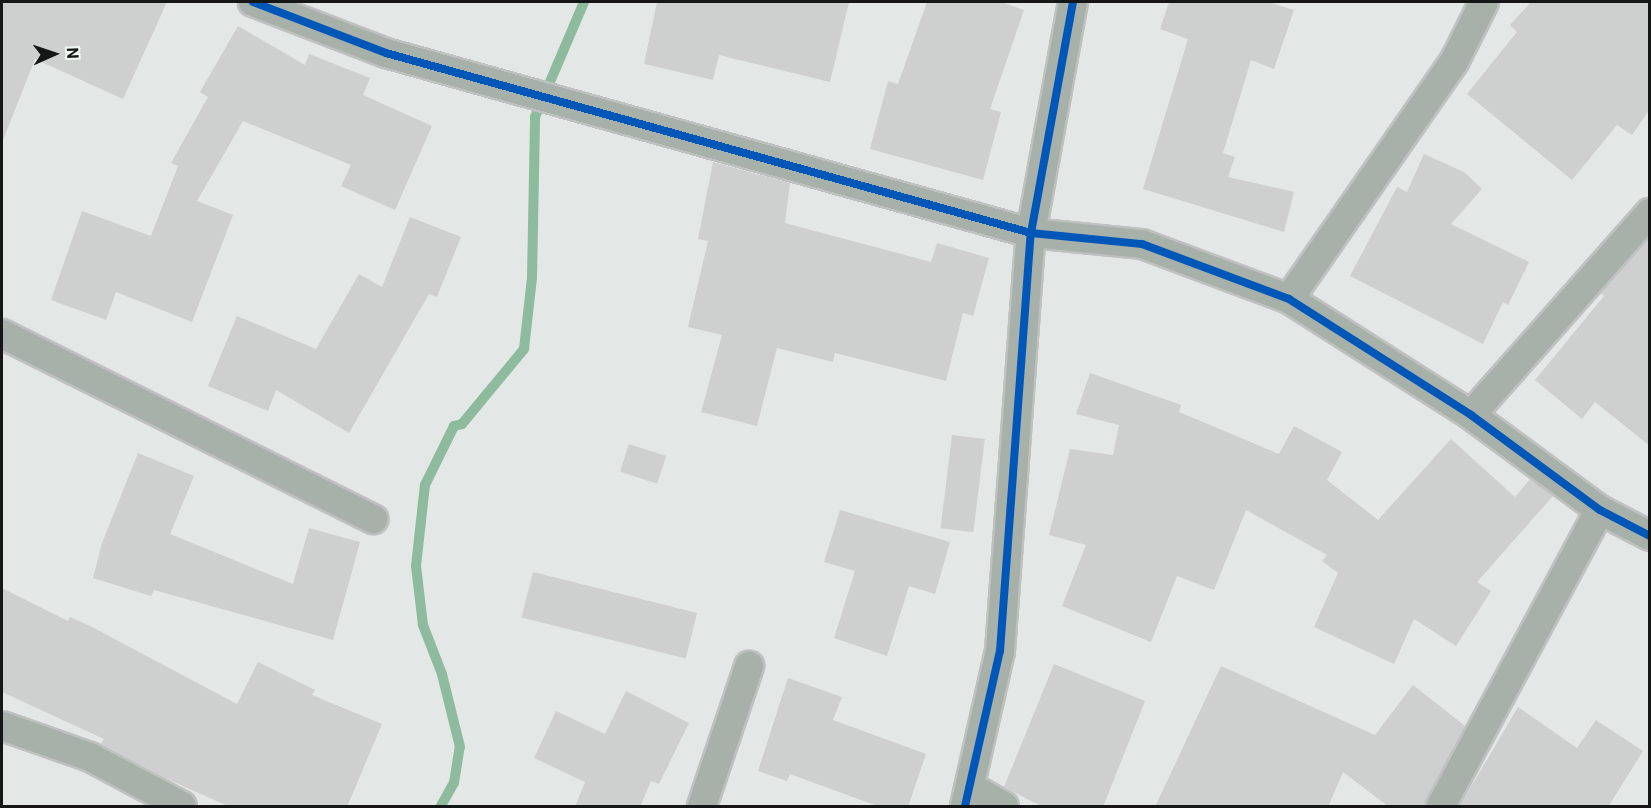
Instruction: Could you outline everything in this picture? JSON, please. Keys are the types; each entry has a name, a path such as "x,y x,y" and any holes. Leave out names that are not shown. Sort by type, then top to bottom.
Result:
{"street":[{"path":"253,2 386,53 1031,233 1142,244 1289,299 1472,415 1600,510 1650,536"},
{"path":"1004,807 968,797 1000,651 1031,233 1073,2"},
{"path":"1289,299 1454,62 1484,2"},
{"path":"1472,415 1650,213"},
{"path":"2,334 373,519"},
{"path":"1441,807 1600,510"},
{"path":"702,807 749,666"},
{"path":"2,726 90,757 182,807"}],"building":[{"path":"2,2 167,2 123,99 35,59 3,140"},
{"path":"657,2 849,2 830,82 719,55 713,80 644,64"},
{"path":"927,2 1001,2 1024,10 990,109 1001,112 983,180 870,149 888,81 898,84"},
{"path":"1169,2 1268,2 1294,10 1274,69 1251,60 1223,153 1235,157 1228,177 1294,192 1284,232 1143,189 1188,39 1160,29"},
{"path":"1531,2 1650,2 1650,109 1632,135 1617,125 1572,180 1467,94 1517,32 1510,25"},
{"path":"238,26 305,65 309,54 370,78 363,95 432,126 395,210 341,186 351,165 243,121 197,201 233,215 192,322 116,292 106,320 51,300 82,211 151,236 178,166 171,163 208,97 200,92"},
{"path":"1424,154 1464,172 1482,189 1451,224 1529,262 1508,305 1503,302 1483,344 1350,276 1397,187 1407,192"},
{"path":"713,162 790,183 785,223 931,262 937,243 989,258 973,316 963,313 946,381 835,353 833,362 777,348 757,426 701,412 722,335 688,327 708,241 698,239"},
{"path":"410,217 461,237 437,297 429,294 349,433 276,390 268,411 208,386 237,316 316,349 359,274 382,287"},
{"path":"1650,238 1650,446 1595,402 1582,419 1535,380 1604,296 1601,293"},
{"path":"1090,373 1181,405 1179,412 1279,454 1294,426 1342,452 1327,480 1378,520 1451,439 1515,497 1530,479 1553,496 1477,582 1491,591 1456,646 1414,619 1394,664 1314,627 1338,573 1322,561 1327,555 1246,510 1214,590 1177,576 1151,642 1062,606 1086,545 1049,535 1070,449 1113,455 1119,425 1076,414"},
{"path":"952,435 985,439 973,532 941,528"},
{"path":"629,444 666,456 657,484 620,472"},
{"path":"138,453 194,476 170,534 293,584 309,528 360,542 333,640 154,590 151,596 93,578 102,543"},
{"path":"840,510 950,542 935,594 909,586 887,656 834,638 855,571 824,562"},
{"path":"533,572 697,613 686,658 522,618"},
{"path":"2,588 68,621 70,617 90,626 237,704 258,662 315,690 312,695 382,724 347,807 230,807 165,778 101,744 104,739 2,692"},
{"path":"1054,664 1145,701 1103,807 1043,807 1004,787"},
{"path":"1221,666 1375,735 1413,685 1465,726 1425,807 1389,807 1343,772 1328,807 1155,807"},
{"path":"788,678 842,697 833,720 926,754 908,807 880,807 790,774 787,781 758,771"},
{"path":"626,691 689,723 659,784 651,781 640,807 575,807 585,782 534,758 556,711 605,734"},
{"path":"1518,707 1577,748 1596,720 1643,751 1608,807 1459,807"}],"waterway":[{"path":"441,806 454,783 460,747 442,674 423,625 416,566 425,485 454,426 462,424 524,349 532,278 535,117 584,2"}],"cycle path":[{"path":"253,2 386,53 1031,233 1142,244 1289,299 1471,415 1600,510 1650,536"},
{"path":"965,806 1000,651 1031,233 1073,2"}]}
